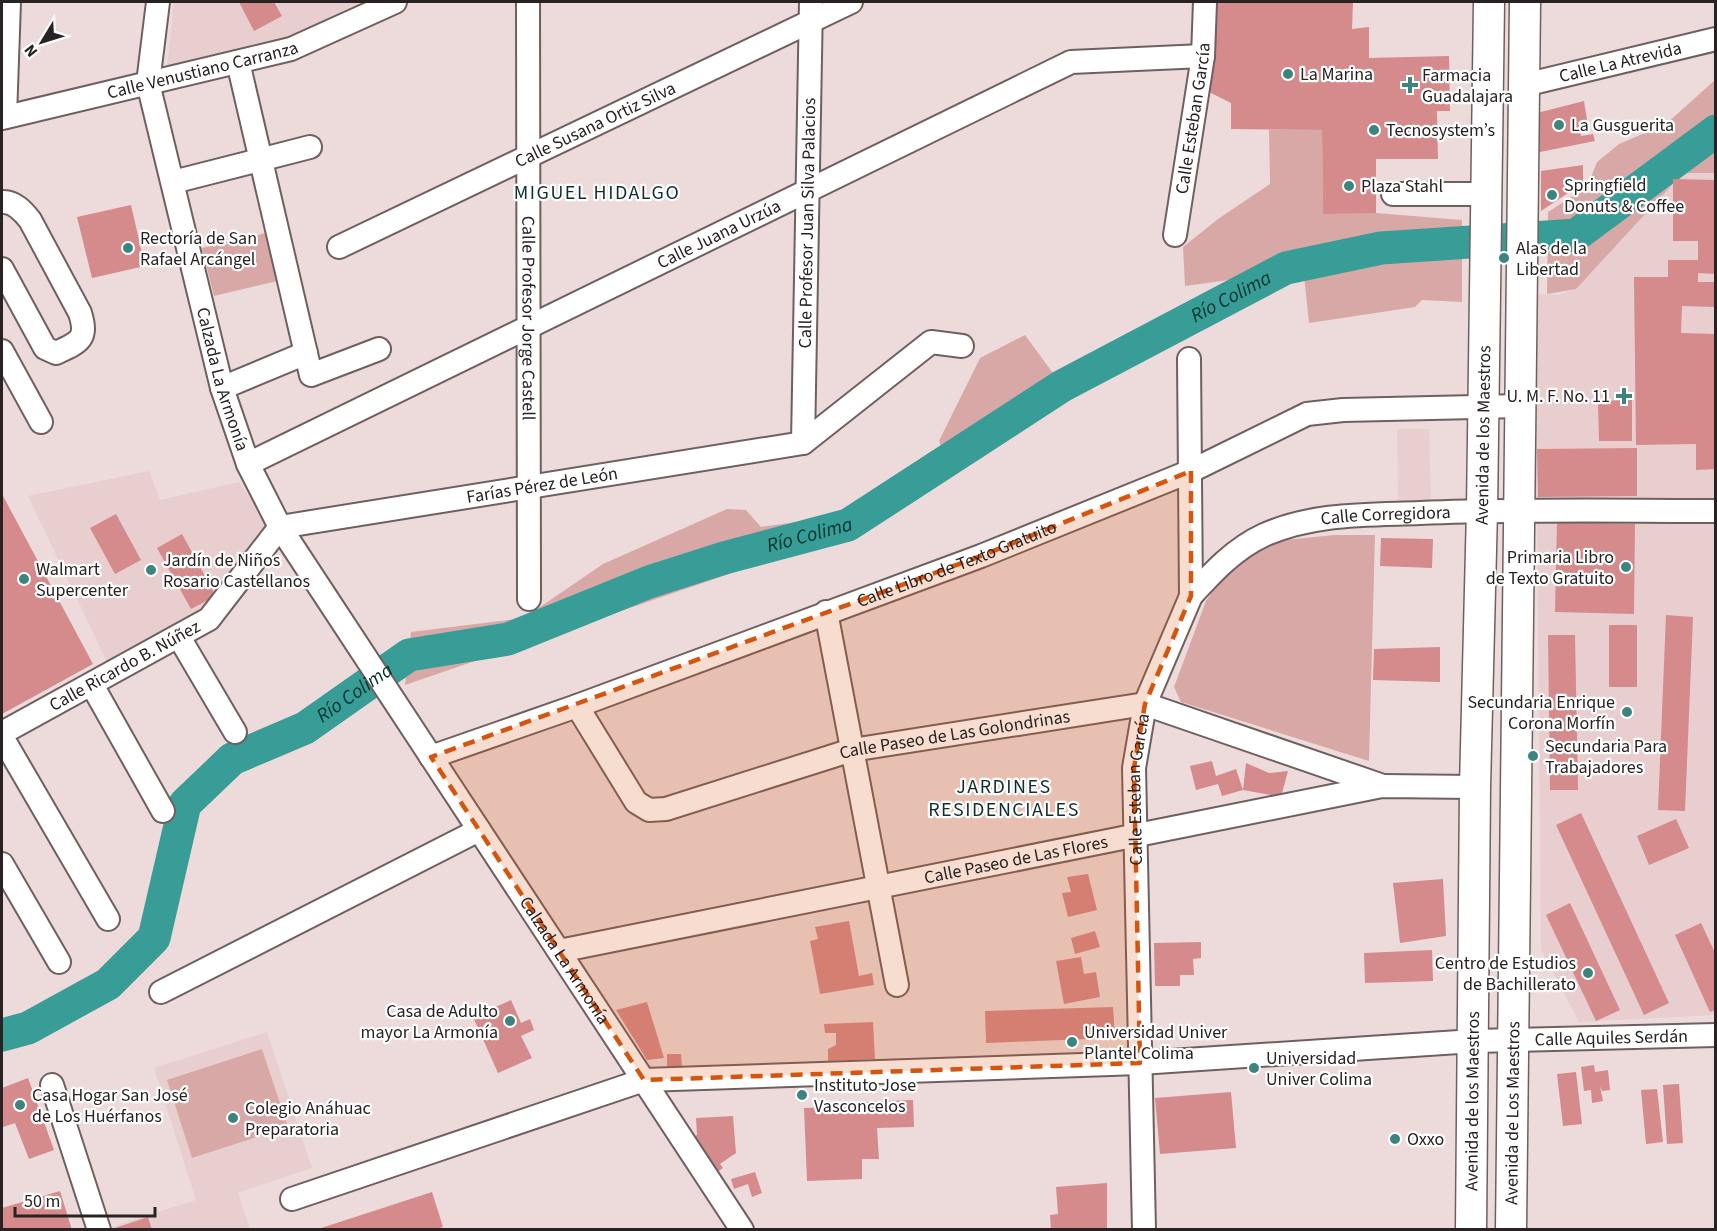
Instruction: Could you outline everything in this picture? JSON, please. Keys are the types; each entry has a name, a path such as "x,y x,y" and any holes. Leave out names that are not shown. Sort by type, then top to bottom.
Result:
{"main road":[{"name":"Avenida de los Maestros","path":"1471,1230 1474,787 1484,406 1489,2"},
{"path":"1524,85 1525,2"},
{"name":"Avenida de Los Maestros","path":"1511,1230 1517,510 1524,85"}],"street":[{"path":"3,118 9,2"},
{"path":"148,82 158,2"},
{"name":"Calle Venustiano Carranza","path":"3,118 291,49 395,2"},
{"name":"Calle Profesor Jorge Castell","path":"528,2 527,328 530,599"},
{"name":"Calle Susana Ortiz Silva","path":"339,248 528,156 811,11 851,2"},
{"name":"Calle Esteban García","path":"1175,235 1203,56 1205,2"},
{"name":"Calle Profesor Juan Silva Palacios","path":"804,443 811,11"},
{"name":"Calle La Atrevida","path":"1524,85 1716,39"},
{"name":"Calle Juana Urzúa","path":"248,464 1071,62 1203,56"},
{"path":"238,62 311,375 379,349"},
{"name":"Calzada La Armonía","path":"148,82 222,388 248,464 280,527 742,1230"},
{"path":"173,182 310,147"},
{"path":"1393,194 1486,206"},
{"path":"2,202 6,201 21,209 30,220 80,312 85,329 82,337 74,345 56,353 45,348 2,269"},
{"path":"804,443 931,342 962,346"},
{"path":"2,351 41,422"},
{"path":"222,388 306,353"},
{"name":"Calle Esteban García","path":"1144,1230 1134,768 1145,704 1191,596 1189,359"},
{"name":"Calle Libro de Texto Gratuito","path":"431,757 577,706 981,556 1191,471 1307,414 1343,410 1520,406"},
{"name":"Farías Pérez de León","path":"280,527 804,443"},
{"name":"Calle Corregidora","path":"1191,596 1214,570 1239,548 1291,525 1323,517 1482,510 1716,511"},
{"name":"Calle Ricardo B. Núñez","path":"2,735 209,619 280,527"},
{"path":"826,612 897,985"},
{"path":"179,637 235,732"},
{"path":"92,685 163,811"},
{"name":"Calle Paseo de Las Golondrinas","path":"577,706 636,802 649,810 666,809 852,750 1145,704 1382,786"},
{"path":"2,735 108,919"},
{"name":"Calle Paseo de Las Flores","path":"559,951 1382,786 1474,787"},
{"path":"161,992 479,830"},
{"path":"2,864 59,962"},
{"name":"Calle Aquiles Serdán","path":"292,1199 644,1080 1140,1063 1474,1041 1716,1035"},
{"path":"52,1085 99,1230"}],"highlighted area":[{"path":"1191,471 1191,596 1145,704 1134,768 1140,1063 644,1080 431,757 981,556"}],"shaded area":[{"path":"174,2 360,2 288,37 167,67"},
{"path":"1715,80 1715,173 1683,173 1576,289 1547,294 1548,212 1587,187 1597,162 1619,144 1666,124"},
{"path":"1269,130 1322,130 1323,213 1376,213 1462,220 1462,302 1422,300 1415,307 1309,323 1302,256 1229,280 1185,286 1183,247 1218,219 1270,184"},
{"name":"U. M. F. No. 11","path":"1683,173 1715,173 1715,498 1532,500 1534,294 1558,295 1576,289"},
{"path":"270,232 282,280 214,296 202,248"},
{"path":"1025,335 1066,391 1063,404 953,475 939,441 980,358"},
{"path":"1397,429 1429,429 1431,506 1398,507"},
{"name":"Jardín de Niños Rosario Castellanos","path":"149,471 160,500 239,482 271,529 207,612 107,662 28,496"},
{"path":"727,509 746,510 761,527 812,520 828,540 405,685 411,632 524,618 603,564"},
{"path":"1537,520 1715,522 1715,1015 1579,1022 1541,950"},
{"path":"1334,535 1375,535 1369,761 1181,702 1174,687 1206,601 1232,564 1253,551 1285,540"},
{"name":"Colegio Anáhuac Preparatoria","path":"267,1032 312,1168 238,1193 250,1229 111,1230 111,1227 196,1200 154,1068"},
{"path":"262,1049 288,1127 192,1158 167,1080"}],"building":[{"path":"239,2 274,2 282,16 254,31"},
{"name":"La Marina","path":"1209,2 1353,2 1352,29 1369,27 1369,58 1449,56 1450,111 1437,111 1438,159 1376,159 1376,213 1323,214 1322,130 1231,129 1231,103 1207,91"},
{"path":"1584,101 1587,120 1578,122 1581,136 1593,134 1595,141 1535,153 1533,114"},
{"path":"1583,165 1583,183 1541,211 1541,171"},
{"name":"U. M. F. No. 11","path":"1673,179 1716,180 1716,274 1698,273 1698,282 1716,282 1716,307 1682,306 1681,333 1716,334 1716,469 1696,470 1696,444 1636,445 1634,277 1668,277 1668,260 1698,260 1698,241 1673,241"},
{"path":"131,205 145,266 92,278 77,217"},
{"path":"1632,400 1632,441 1599,441 1598,401"},
{"path":"1637,448 1637,496 1538,497 1537,449"},
{"name":"Walmart Supercenter","path":"2,494 93,664 2,714"},
{"path":"116,514 141,560 115,574 90,528"},
{"path":"1557,522 1635,524 1634,614 1555,612"},
{"path":"182,534 216,596 191,609 157,548"},
{"path":"1381,538 1433,539 1432,568 1380,566"},
{"path":"1666,615 1693,617 1685,811 1658,810"},
{"path":"1609,625 1637,625 1637,687 1609,687"},
{"path":"1548,635 1575,635 1578,790 1550,790"},
{"path":"1440,647 1440,682 1373,680 1374,649"},
{"path":"1212,761 1216,776 1236,769 1243,790 1222,796 1218,784 1196,790 1190,766"},
{"path":"1246,763 1269,773 1288,771 1281,797 1243,790"},
{"path":"1581,813 1669,1003 1644,1015 1556,825"},
{"path":"1676,819 1689,848 1649,865 1637,836"},
{"path":"1088,874 1097,910 1068,917 1062,893 1071,892 1067,877"},
{"path":"1443,879 1446,936 1400,943 1393,883"},
{"path":"1570,903 1620,1010 1596,1021 1546,915"},
{"path":"849,921 859,976 872,973 874,985 820,994 810,941 818,939 815,927"},
{"path":"1701,923 1716,955 1716,1010 1710,1012 1675,935"},
{"path":"1095,931 1100,947 1075,954 1071,938"},
{"path":"1201,942 1201,958 1193,959 1194,975 1180,975 1180,986 1155,986 1154,943"},
{"path":"1432,950 1433,981 1365,983 1364,953"},
{"path":"1081,957 1084,974 1096,972 1100,997 1064,1004 1056,961"},
{"path":"511,1000 521,1023 530,1019 534,1030 521,1036 532,1058 498,1073 473,1017"},
{"path":"647,1002 664,1058 647,1060 616,1010"},
{"path":"1113,1007 1115,1038 986,1043 985,1011"},
{"path":"873,1022 875,1059 828,1061 828,1049 836,1045 836,1033 825,1033 824,1024"},
{"path":"667,1054 681,1054 682,1067 667,1068"},
{"path":"1594,1065 1595,1072 1608,1070 1610,1090 1602,1091 1600,1086 1603,1101 1592,1103 1591,1090 1584,1091 1581,1067"},
{"path":"1576,1072 1582,1124 1563,1126 1557,1074"},
{"name":"Casa Hogar San José de Los Huérfanos","path":"28,1078 54,1150 29,1159 15,1123 3,1127 2,1124 2,1088"},
{"path":"1679,1084 1683,1143 1667,1144 1663,1085"},
{"path":"1657,1089 1663,1142 1646,1144 1641,1090"},
{"path":"1231,1092 1236,1148 1160,1154 1155,1098"},
{"name":"Instituto Jose Vasconcelos","path":"913,1100 914,1127 877,1128 879,1159 862,1159 862,1179 807,1181 804,1108 860,1106 860,1102"},
{"path":"733,1116 736,1153 720,1164 723,1168 711,1176 688,1141 697,1135 696,1118"},
{"path":"755,1172 762,1193 752,1197 748,1184 734,1189 731,1179"},
{"path":"1107,1183 1107,1230 1051,1230 1050,1215 1058,1214 1056,1187"},
{"path":"60,1191 72,1230 3,1230 2,1208"},
{"path":"432,1192 443,1227 434,1230 315,1230"},
{"path":"148,1217 152,1230 112,1230 112,1229"}],"waterway":[{"name":"Río Colima","path":"2,1035 28,1028 108,984 154,938 185,804 232,759 305,728 409,655 508,639 649,582 724,558 848,525 1062,386 1286,268 1381,248 1576,235 1716,131"}],"place":[{"name":"La Marina","path":"1288,74"},
{"name":"Farmacia Guadalajara","path":"1410,85"},
{"name":"La Gusguerita","path":"1559,125"},
{"name":"Tecnosystem’s","path":"1374,130"},
{"name":"Plaza Stahl","path":"1349,186"},
{"name":"Springfield Donuts & Coffee","path":"1552,195"},
{"name":"Rectoría de San Rafael Arcángel","path":"128,248"},
{"name":"Alas de la Libertad","path":"1504,258"},
{"name":"U. M. F. No. 11","path":"1624,396"},
{"name":"Primaria Libro de Texto Gratuito","path":"1626,567"},
{"name":"Jardín de Niños Rosario Castellanos","path":"151,570"},
{"name":"Walmart Supercenter","path":"24,579"},
{"name":"Secundaria Enrique Corona Morfín","path":"1627,712"},
{"name":"Secundaria Para Trabajadores","path":"1533,756"},
{"name":"Centro de Estudios de Bachillerato","path":"1588,973"},
{"name":"Casa de Adulto mayor La Armonía","path":"510,1021"},
{"name":"Universidad Univer Plantel Colima","path":"1072,1042"},
{"name":"Universidad Univer Colima","path":"1254,1068"},
{"name":"Instituto Jose Vasconcelos","path":"802,1095"},
{"name":"Casa Hogar San José de Los Huérfanos","path":"20,1105"},
{"name":"Colegio Anáhuac Preparatoria","path":"233,1118"},
{"name":"Oxxo","path":"1395,1139"}],"district":[{"name":"MIGUEL HIDALGO","path":"597,193"},
{"name":"JARDINES RESIDENCIALES","path":"1004,798"}]}
